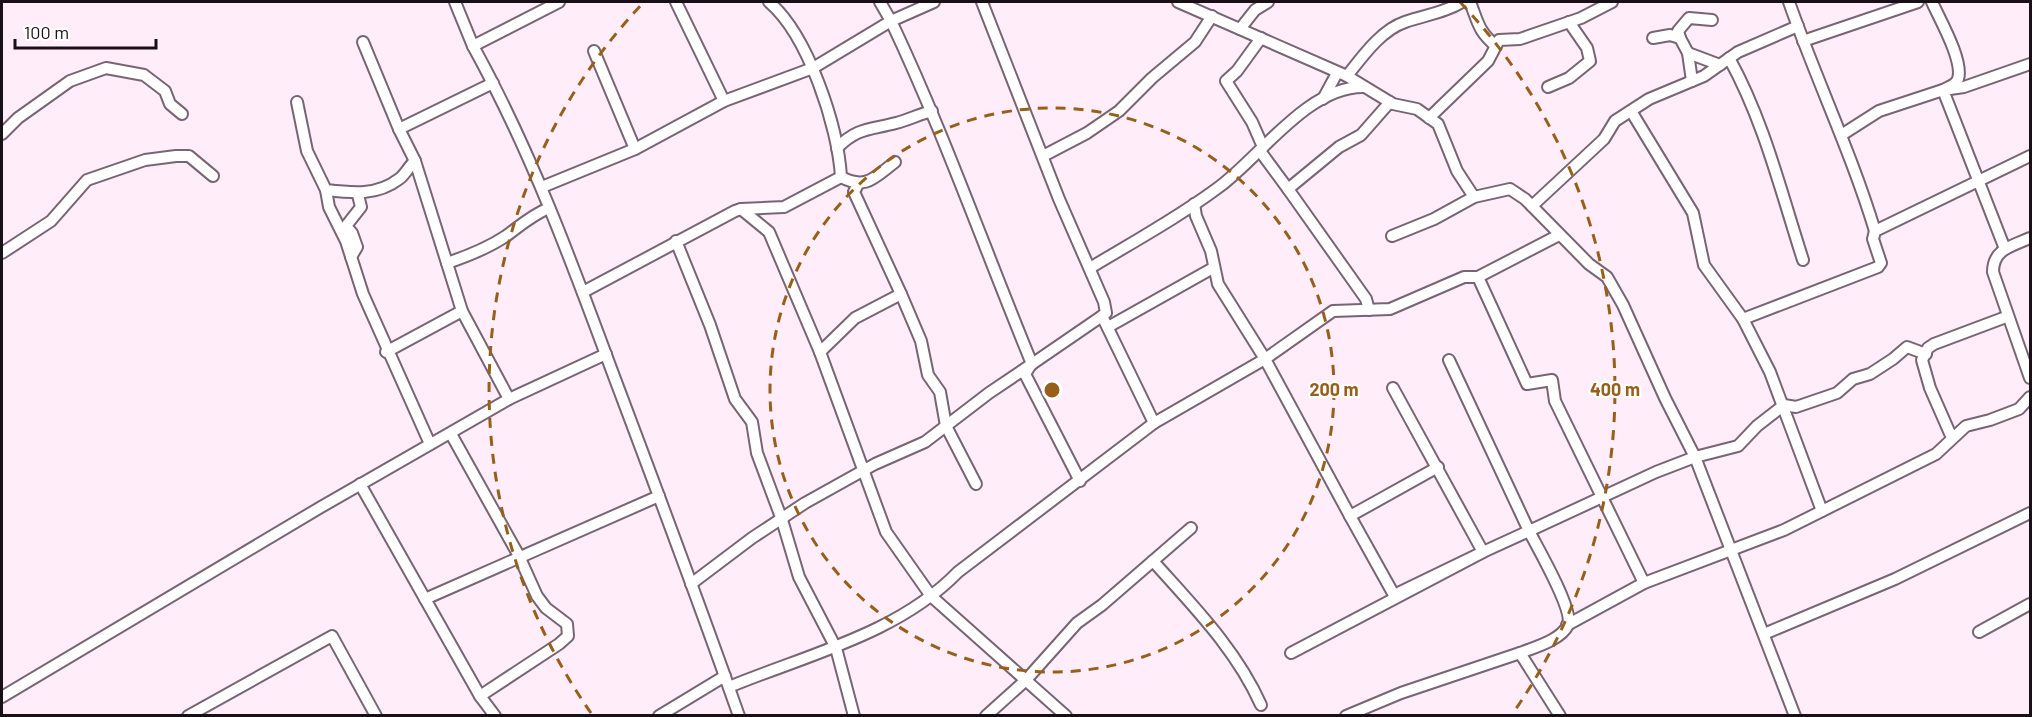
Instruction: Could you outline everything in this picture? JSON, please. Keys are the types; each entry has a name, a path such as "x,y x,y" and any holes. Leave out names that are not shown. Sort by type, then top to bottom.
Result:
{"street":[{"path":"455,2 473,46 542,186 692,584 739,716"},
{"path":"533,14 535,2"},
{"path":"473,46 559,2"},
{"path":"676,2 724,101"},
{"path":"769,2 778,10 813,68 837,138 841,177"},
{"path":"880,2 932,111 983,246 1032,364"},
{"path":"542,186 635,148 724,101 813,68 891,21 934,2"},
{"path":"692,584 752,538 805,503 925,442 1106,313 1104,302 1059,200 982,2"},
{"path":"1178,2 1342,75 1390,102 1417,109 1438,124 1457,171 1474,196"},
{"path":"1240,29 1255,10 1268,2"},
{"path":"1323,99 1342,75 1392,29 1404,22 1450,10 1462,2"},
{"path":"1470,2 1474,17 1484,36 1496,46"},
{"path":"1429,118 1471,80 1488,61 1499,40 1520,39 1569,22 1612,2"},
{"path":"1743,319 1878,267 1881,263 1873,239 1875,231 1843,134 1789,2"},
{"path":"1803,40 1918,2"},
{"path":"1843,134 1879,111 1955,84 1959,77 1958,68 1947,31 1932,2"},
{"path":"1043,156 1088,134 1119,111 1152,78 1195,42 1212,16"},
{"path":"1692,81 1689,53 1678,31 1689,18 1712,20"},
{"path":"1548,87 1569,78 1590,61 1587,48 1569,22"},
{"path":"1532,206 1604,139 1615,122 1648,99 1692,81 1767,38 1798,26"},
{"path":"1653,38 1670,35 1680,38"},
{"path":"1261,38 1226,81 1252,122 1262,149 1366,299 1369,310"},
{"path":"363,42 399,129 415,161 462,311 509,399"},
{"path":"594,51 635,148"},
{"path":"1689,53 1724,62 1745,88 1803,260"},
{"path":"1943,90 1964,87 2031,64"},
{"path":"2,134 18,118 70,81 106,68 144,75 165,91 170,104 182,114"},
{"path":"399,129 493,83"},
{"path":"1090,268 1194,204 1232,177 1283,128 1323,99 1350,87 1365,87"},
{"path":"1943,90 2005,249"},
{"path":"297,102 307,151 326,190 329,207 351,258 386,352 430,444"},
{"path":"1288,189 1339,147 1360,135 1390,102"},
{"path":"837,148 850,135 868,127 899,123 932,111"},
{"path":"1631,111 1693,213 1704,266 1743,319 1784,405 1822,511"},
{"path":"2,253 51,221 87,180 145,160 176,156 189,156 213,176"},
{"path":"1875,231 2031,156"},
{"path":"326,190 358,195 401,178 415,161"},
{"path":"895,162 875,177 858,184 854,192 921,341 928,375 940,392 946,426 976,484"},
{"path":"841,177 858,184"},
{"path":"583,292 676,241 741,209 784,207 841,177"},
{"path":"1392,236 1434,219 1474,196 1510,189 1532,206 1589,264 1607,277 1631,321 1665,399 1695,457 1795,716"},
{"path":"351,258 357,247 352,233 346,226 361,207 358,195"},
{"path":"1194,204 1196,216 1211,251 1213,268 1226,299 1247,326 1394,595 1600,497 1695,457 1738,446 1757,426 1784,405 1796,407 1837,393 1853,379 1870,374 1908,347 1926,354"},
{"path":"447,263 479,252 507,235 531,216 549,208"},
{"path":"741,209 769,232 820,352 886,532 932,596 1066,716"},
{"path":"659,716 727,682 836,648 932,596 958,572 1154,423 1265,359 1333,311 1369,310 1404,305 1464,277 1478,278 1559,235"},
{"path":"2031,238 2005,249 1994,258 1993,272 2007,317 2031,378"},
{"path":"676,241 710,325 735,399 752,422 757,453 783,519 799,577 836,648 854,716"},
{"path":"1108,327 1213,268"},
{"path":"1478,278 1527,384 1552,380 1555,401 1644,583"},
{"path":"820,352 855,318 901,294"},
{"path":"386,352 462,311"},
{"path":"1102,316 1154,423"},
{"path":"1952,438 1922,367 1922,360 1928,348 1934,344 2007,317"},
{"path":"2,697 360,484 509,399 606,354"},
{"path":"1449,360 1569,614 1567,625"},
{"path":"1032,364 1025,374 1080,481"},
{"path":"1393,388 1483,552"},
{"path":"1346,716 1401,693 1520,653 1556,638 1567,625 1644,583 1784,530 1936,454 1966,426 2025,410 2031,397"},
{"path":"451,434 519,556 537,596 546,608 567,624 568,636 548,652 480,696"},
{"path":"1350,516 1438,467"},
{"path":"360,484 480,696 495,716"},
{"path":"425,599 659,496"},
{"path":"1764,634 1895,579 2031,513"},
{"path":"986,716 1026,680 1077,623 1102,605 1191,528"},
{"path":"1291,653 1483,552"},
{"path":"1153,561 1220,637 1247,674 1261,705"},
{"path":"1979,632 2031,603"},
{"path":"188,716 332,636 376,716"},
{"path":"1520,653 1560,716"}]}
